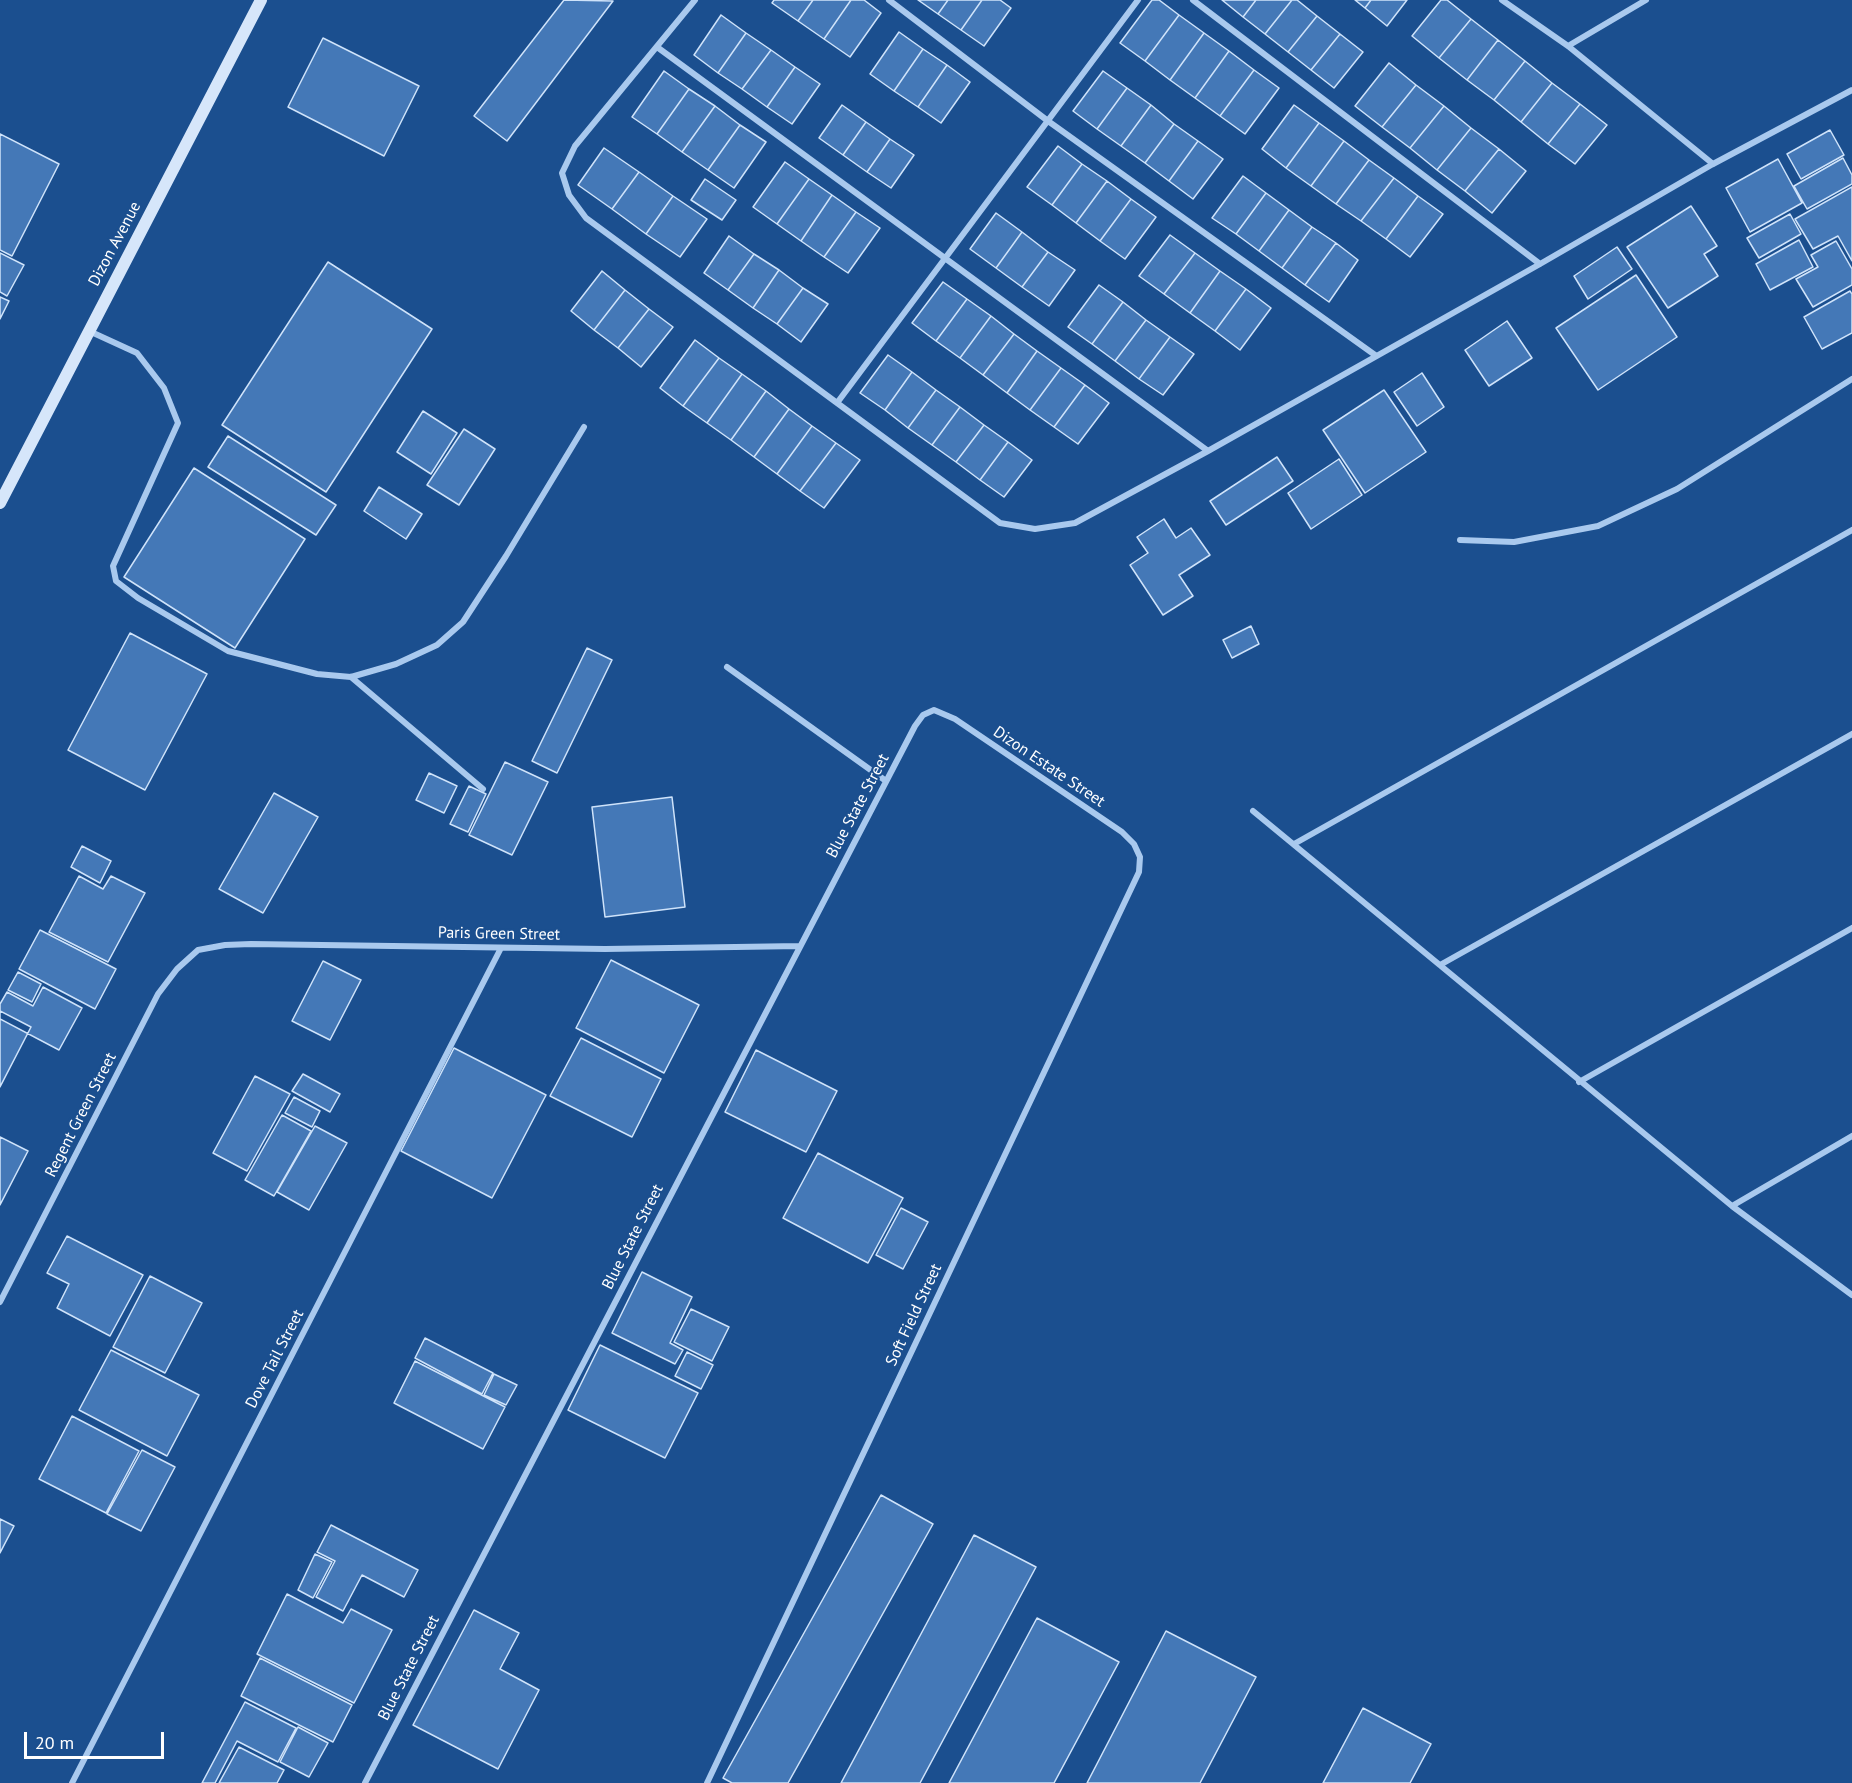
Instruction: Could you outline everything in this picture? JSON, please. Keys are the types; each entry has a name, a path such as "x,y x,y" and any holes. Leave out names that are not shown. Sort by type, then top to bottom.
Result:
{"street":[{"name":"Dizon Avenue","path":"0,503 261,0"},
{"path":"695,0 574,146 562,172 569,195 586,218 1000,523 1035,528 1075,523 1208,451 1713,164 1852,90"},
{"path":"889,0 1048,121 1375,355"},
{"path":"837,403 1138,0"},
{"path":"1193,0 1540,264"},
{"path":"1502,0 1568,46 1713,164"},
{"path":"1568,46 1646,0"},
{"path":"657,47 1208,451"},
{"path":"88,331 137,353 164,388 178,423 113,566 116,581 138,598 228,651 317,674 351,676 396,664 437,645 463,622 584,427"},
{"path":"1460,540 1514,542 1598,526 1677,489 1852,380"},
{"path":"1294,844 1852,530"},
{"path":"726,668 886,781"},
{"path":"351,676 483,789"},
{"name":"Blue State Street","path":"365,1783 915,726 923,715 934,710"},
{"name":"Dizon Estate Street","path":"934,710 946,713 1122,832 1134,844 1140,857"},
{"path":"1440,965 1852,734"},
{"path":"1254,812 1732,1206 1852,1295"},
{"name":"Soft Field Street","path":"707,1783 1132,887 1138,872 1140,857"},
{"path":"1579,1082 1852,928"},
{"name":"Paris Green Street","path":"198,950 225,945 251,944 605,950 800,946"},
{"name":"Dove Tail Street","path":"72,1783 501,948"},
{"name":"Regent Green Street","path":"0,1302 158,994 177,969 198,950"},
{"path":"1732,1206 1852,1136"}],"building":[{"path":"564,0 613,1 507,141 474,116"},
{"path":"774,0 813,0 798,21 772,3"},
{"path":"813,0 851,0 824,39 798,21"},
{"path":"851,0 864,0 881,13 850,57 824,39"},
{"path":"918,0 948,0 938,14"},
{"path":"948,0 982,0 961,30 938,14"},
{"path":"982,0 1000,0 1011,8 984,46 961,30"},
{"path":"1152,0 1159,0 1179,15 1145,61 1120,43"},
{"path":"1222,0 1256,0 1243,17"},
{"path":"1256,0 1292,0 1265,34 1243,17"},
{"path":"1292,0 1297,0 1317,16 1288,52 1265,34"},
{"path":"1355,0 1371,0 1365,8"},
{"path":"1371,0 1407,0 1387,26 1365,8"},
{"path":"1441,0 1447,0 1471,19 1439,58 1412,36"},
{"path":"721,15 746,33 718,73 694,55"},
{"path":"1179,15 1204,33 1170,80 1145,61"},
{"path":"1317,16 1340,34 1311,70 1288,52"},
{"path":"1471,19 1498,40 1467,80 1439,58"},
{"path":"899,32 923,49 894,91 870,74"},
{"path":"746,33 771,50 742,89 718,73"},
{"path":"1204,33 1229,51 1195,98 1170,80"},
{"path":"1340,34 1363,52 1334,88 1311,70"},
{"path":"323,38 419,86 384,156 288,107"},
{"path":"1498,40 1525,61 1494,100 1467,80"},
{"path":"923,49 947,65 918,107 894,91"},
{"path":"771,50 795,67 767,107 742,89"},
{"path":"1229,51 1254,70 1220,116 1195,98"},
{"path":"1525,61 1552,83 1521,122 1494,100"},
{"path":"1389,63 1416,85 1382,127 1355,106"},
{"path":"947,65 970,82 941,123 918,107"},
{"path":"795,67 820,84 792,124 767,107"},
{"path":"1254,70 1279,88 1245,134 1220,116"},
{"path":"664,71 689,89 657,134 632,117"},
{"path":"1103,71 1127,88 1097,129 1073,111"},
{"path":"1552,83 1580,104 1548,144 1521,122"},
{"path":"1416,85 1444,106 1410,148 1382,127"},
{"path":"1127,88 1151,105 1121,146 1097,129"},
{"path":"689,89 715,106 682,152 657,134"},
{"path":"1580,104 1607,125 1575,164 1548,144"},
{"path":"842,105 866,122 843,155 819,138"},
{"path":"1151,105 1174,124 1145,163 1121,146"},
{"path":"1294,105 1319,123 1286,168 1262,149"},
{"path":"715,106 740,125 708,170 682,152"},
{"path":"1444,106 1471,128 1437,170 1410,148"},
{"path":"866,122 890,139 867,172 843,155"},
{"path":"1319,123 1344,141 1311,186 1286,168"},
{"path":"1174,124 1198,141 1169,181 1145,163"},
{"path":"740,125 766,142 734,188 708,170"},
{"path":"1471,128 1499,149 1465,191 1437,170"},
{"path":"1830,130 1844,155 1801,179 1787,154"},
{"path":"0,134 59,164 12,256 0,250"},
{"path":"890,139 914,155 891,188 867,172"},
{"path":"1198,141 1223,159 1193,199 1169,181"},
{"path":"1344,141 1369,160 1336,204 1311,186"},
{"path":"1058,146 1082,164 1052,205 1027,187"},
{"path":"604,148 639,172 612,209 578,185"},
{"path":"1499,149 1526,171 1492,213 1465,191"},
{"path":"1843,158 1852,175 1852,184 1807,209 1794,186"},
{"path":"1778,159 1802,203 1750,232 1726,188"},
{"path":"1369,160 1394,178 1361,221 1336,204"},
{"path":"785,162 809,179 777,224 753,207"},
{"path":"1082,164 1107,181 1076,223 1052,205"},
{"path":"639,172 673,196 646,234 612,209"},
{"path":"1243,176 1266,193 1236,234 1212,218"},
{"path":"1394,178 1418,196 1386,239 1361,221"},
{"path":"705,179 736,200 722,220 691,200"},
{"path":"809,179 832,195 801,241 777,224"},
{"path":"1107,181 1131,199 1100,241 1076,223"},
{"path":"1852,187 1852,261 1838,236 1813,249 1795,219"},
{"path":"1266,193 1289,210 1259,251 1236,234"},
{"path":"832,195 856,212 824,257 801,241"},
{"path":"673,196 707,219 680,257 646,234"},
{"path":"1418,196 1443,214 1410,257 1386,239"},
{"path":"1131,199 1156,217 1125,259 1100,241"},
{"path":"1691,206 1717,246 1704,254 1718,276 1668,308 1627,247"},
{"path":"1289,210 1312,227 1282,268 1259,251"},
{"path":"856,212 880,228 848,273 824,257"},
{"path":"996,213 1022,232 996,268 970,249"},
{"path":"1790,214 1801,234 1759,258 1747,238"},
{"path":"1312,227 1336,243 1305,285 1282,268"},
{"path":"1022,232 1048,252 1022,287 996,268"},
{"path":"1170,235 1195,253 1164,294 1139,276"},
{"path":"729,236 754,254 728,290 704,273"},
{"path":"1799,240 1813,267 1770,290 1756,264"},
{"path":"1836,241 1852,269 1852,285 1813,307 1796,279 1818,267 1811,255"},
{"path":"1336,243 1358,260 1329,302 1305,285"},
{"path":"1617,247 1632,269 1588,299 1574,276"},
{"path":"1048,252 1075,270 1049,306 1022,287"},
{"path":"0,253 24,265 7,296 0,292"},
{"path":"1195,253 1220,271 1190,313 1164,294"},
{"path":"754,254 779,270 753,308 728,290"},
{"path":"328,262 432,329 326,492 222,425"},
{"path":"779,270 803,288 777,324 753,308"},
{"path":"602,271 625,290 594,330 571,311"},
{"path":"1220,271 1246,289 1215,331 1190,313"},
{"path":"1636,275 1677,337 1598,390 1556,328"},
{"path":"943,282 967,299 936,341 912,323"},
{"path":"1099,285 1123,302 1092,344 1068,327"},
{"path":"803,288 828,304 801,342 777,324"},
{"path":"1246,289 1271,308 1240,350 1215,331"},
{"path":"625,290 649,309 618,348 594,330"},
{"path":"1850,291 1852,294 1852,333 1822,349 1804,317"},
{"path":"0,297 9,301 0,319"},
{"path":"967,299 991,316 960,358 936,341"},
{"path":"1123,302 1146,320 1115,361 1092,344"},
{"path":"649,309 673,327 641,367 618,348"},
{"path":"991,316 1014,334 983,375 960,358"},
{"path":"1146,320 1170,337 1139,379 1115,361"},
{"path":"1507,321 1532,358 1489,386 1465,350"},
{"path":"1014,334 1037,351 1007,393 983,375"},
{"path":"1170,337 1194,354 1163,395 1139,379"},
{"path":"695,340 719,358 683,406 660,388"},
{"path":"1037,351 1061,368 1030,410 1007,393"},
{"path":"888,355 912,372 885,410 860,393"},
{"path":"719,358 742,374 707,423 683,406"},
{"path":"1061,368 1085,385 1054,427 1030,410"},
{"path":"912,372 936,390 908,428 885,410"},
{"path":"1422,373 1444,407 1417,426 1394,392"},
{"path":"742,374 766,391 731,440 707,423"},
{"path":"1085,385 1109,403 1078,444 1054,427"},
{"path":"936,390 960,407 932,445 908,428"},
{"path":"1384,390 1426,452 1365,493 1323,430"},
{"path":"766,391 789,409 754,457 731,440"},
{"path":"960,407 984,425 956,462 932,445"},
{"path":"789,409 812,426 777,474 754,457"},
{"path":"423,411 457,433 431,474 397,452"},
{"path":"984,425 1008,442 980,480 956,462"},
{"path":"812,426 836,443 800,491 777,474"},
{"path":"464,429 495,449 459,505 427,485"},
{"path":"228,436 336,505 316,535 208,467"},
{"path":"1008,442 1032,460 1004,497 980,480"},
{"path":"836,443 860,460 824,508 800,491"},
{"path":"1277,457 1293,481 1226,525 1210,501"},
{"path":"1339,459 1362,495 1311,529 1288,493"},
{"path":"194,468 305,539 235,648 124,577"},
{"path":"379,487 422,514 406,539 364,511"},
{"path":"1164,519 1176,538 1191,528 1210,555 1179,575 1193,596 1163,615 1130,565 1148,553 1137,537"},
{"path":"1251,626 1259,644 1232,658 1223,640"},
{"path":"130,633 207,674 145,790 68,750"},
{"path":"587,648 612,660 557,773 532,761"},
{"path":"505,762 548,782 512,855 469,835"},
{"path":"429,773 457,786 444,813 416,800"},
{"path":"469,786 486,794 468,832 450,824"},
{"path":"274,793 318,817 263,913 219,889"},
{"path":"672,797 685,907 605,917 592,807"},
{"path":"82,846 111,861 100,883 71,867"},
{"path":"79,876 103,889 111,876 145,893 108,962 49,932"},
{"path":"40,930 116,969 95,1009 19,969"},
{"path":"611,960 699,1005 664,1073 576,1028"},
{"path":"323,961 361,980 330,1040 292,1021"},
{"path":"18,972 41,984 32,1002 8,990"},
{"path":"43,987 82,1008 59,1050 0,1019 0,1004 7,992 33,1006"},
{"path":"0,1011 31,1027 0,1087"},
{"path":"581,1038 661,1079 632,1137 550,1096"},
{"path":"454,1048 546,1095 492,1198 401,1151"},
{"path":"756,1050 837,1091 806,1152 725,1112"},
{"path":"303,1074 340,1094 330,1112 292,1091"},
{"path":"255,1076 290,1094 247,1171 213,1153"},
{"path":"294,1097 320,1111 312,1127 285,1113"},
{"path":"282,1115 311,1131 274,1196 245,1180"},
{"path":"315,1126 347,1143 309,1210 277,1192"},
{"path":"0,1137 28,1151 0,1205"},
{"path":"818,1153 903,1198 868,1263 783,1218"},
{"path":"901,1208 928,1222 903,1269 876,1255"},
{"path":"67,1236 143,1275 110,1336 57,1308 69,1284 47,1273"},
{"path":"642,1272 692,1297 670,1343 683,1350 675,1364 612,1333"},
{"path":"150,1276 202,1303 165,1373 113,1347"},
{"path":"691,1309 729,1327 712,1361 674,1342"},
{"path":"425,1338 493,1373 482,1394 415,1358"},
{"path":"600,1345 698,1393 665,1458 568,1410"},
{"path":"111,1350 199,1395 167,1456 79,1410"},
{"path":"687,1352 713,1365 701,1389 675,1376"},
{"path":"415,1361 505,1407 483,1449 394,1403"},
{"path":"494,1374 517,1385 506,1405 484,1395"},
{"path":"72,1416 139,1451 106,1513 39,1479"},
{"path":"142,1450 175,1467 141,1531 107,1514"},
{"path":"881,1495 933,1524 788,1783 732,1783 723,1778"},
{"path":"0,1519 14,1526 0,1553"},
{"path":"331,1525 418,1570 404,1597 362,1575 343,1611 316,1597 335,1561 317,1552"},
{"path":"974,1535 1036,1567 920,1783 841,1783"},
{"path":"315,1554 332,1562 313,1598 298,1590"},
{"path":"287,1594 343,1623 351,1609 392,1630 354,1703 257,1654"},
{"path":"474,1610 519,1633 500,1669 539,1690 498,1769 413,1725"},
{"path":"1037,1618 1119,1662 1054,1783 949,1783"},
{"path":"1166,1631 1256,1677 1200,1783 1087,1783"},
{"path":"260,1658 352,1705 333,1742 241,1696"},
{"path":"245,1702 296,1728 278,1762 237,1741 215,1783 202,1783"},
{"path":"1363,1708 1431,1744 1410,1783 1323,1783"},
{"path":"298,1727 328,1743 309,1777 280,1762"},
{"path":"239,1747 284,1770 277,1783 219,1783"}]}
